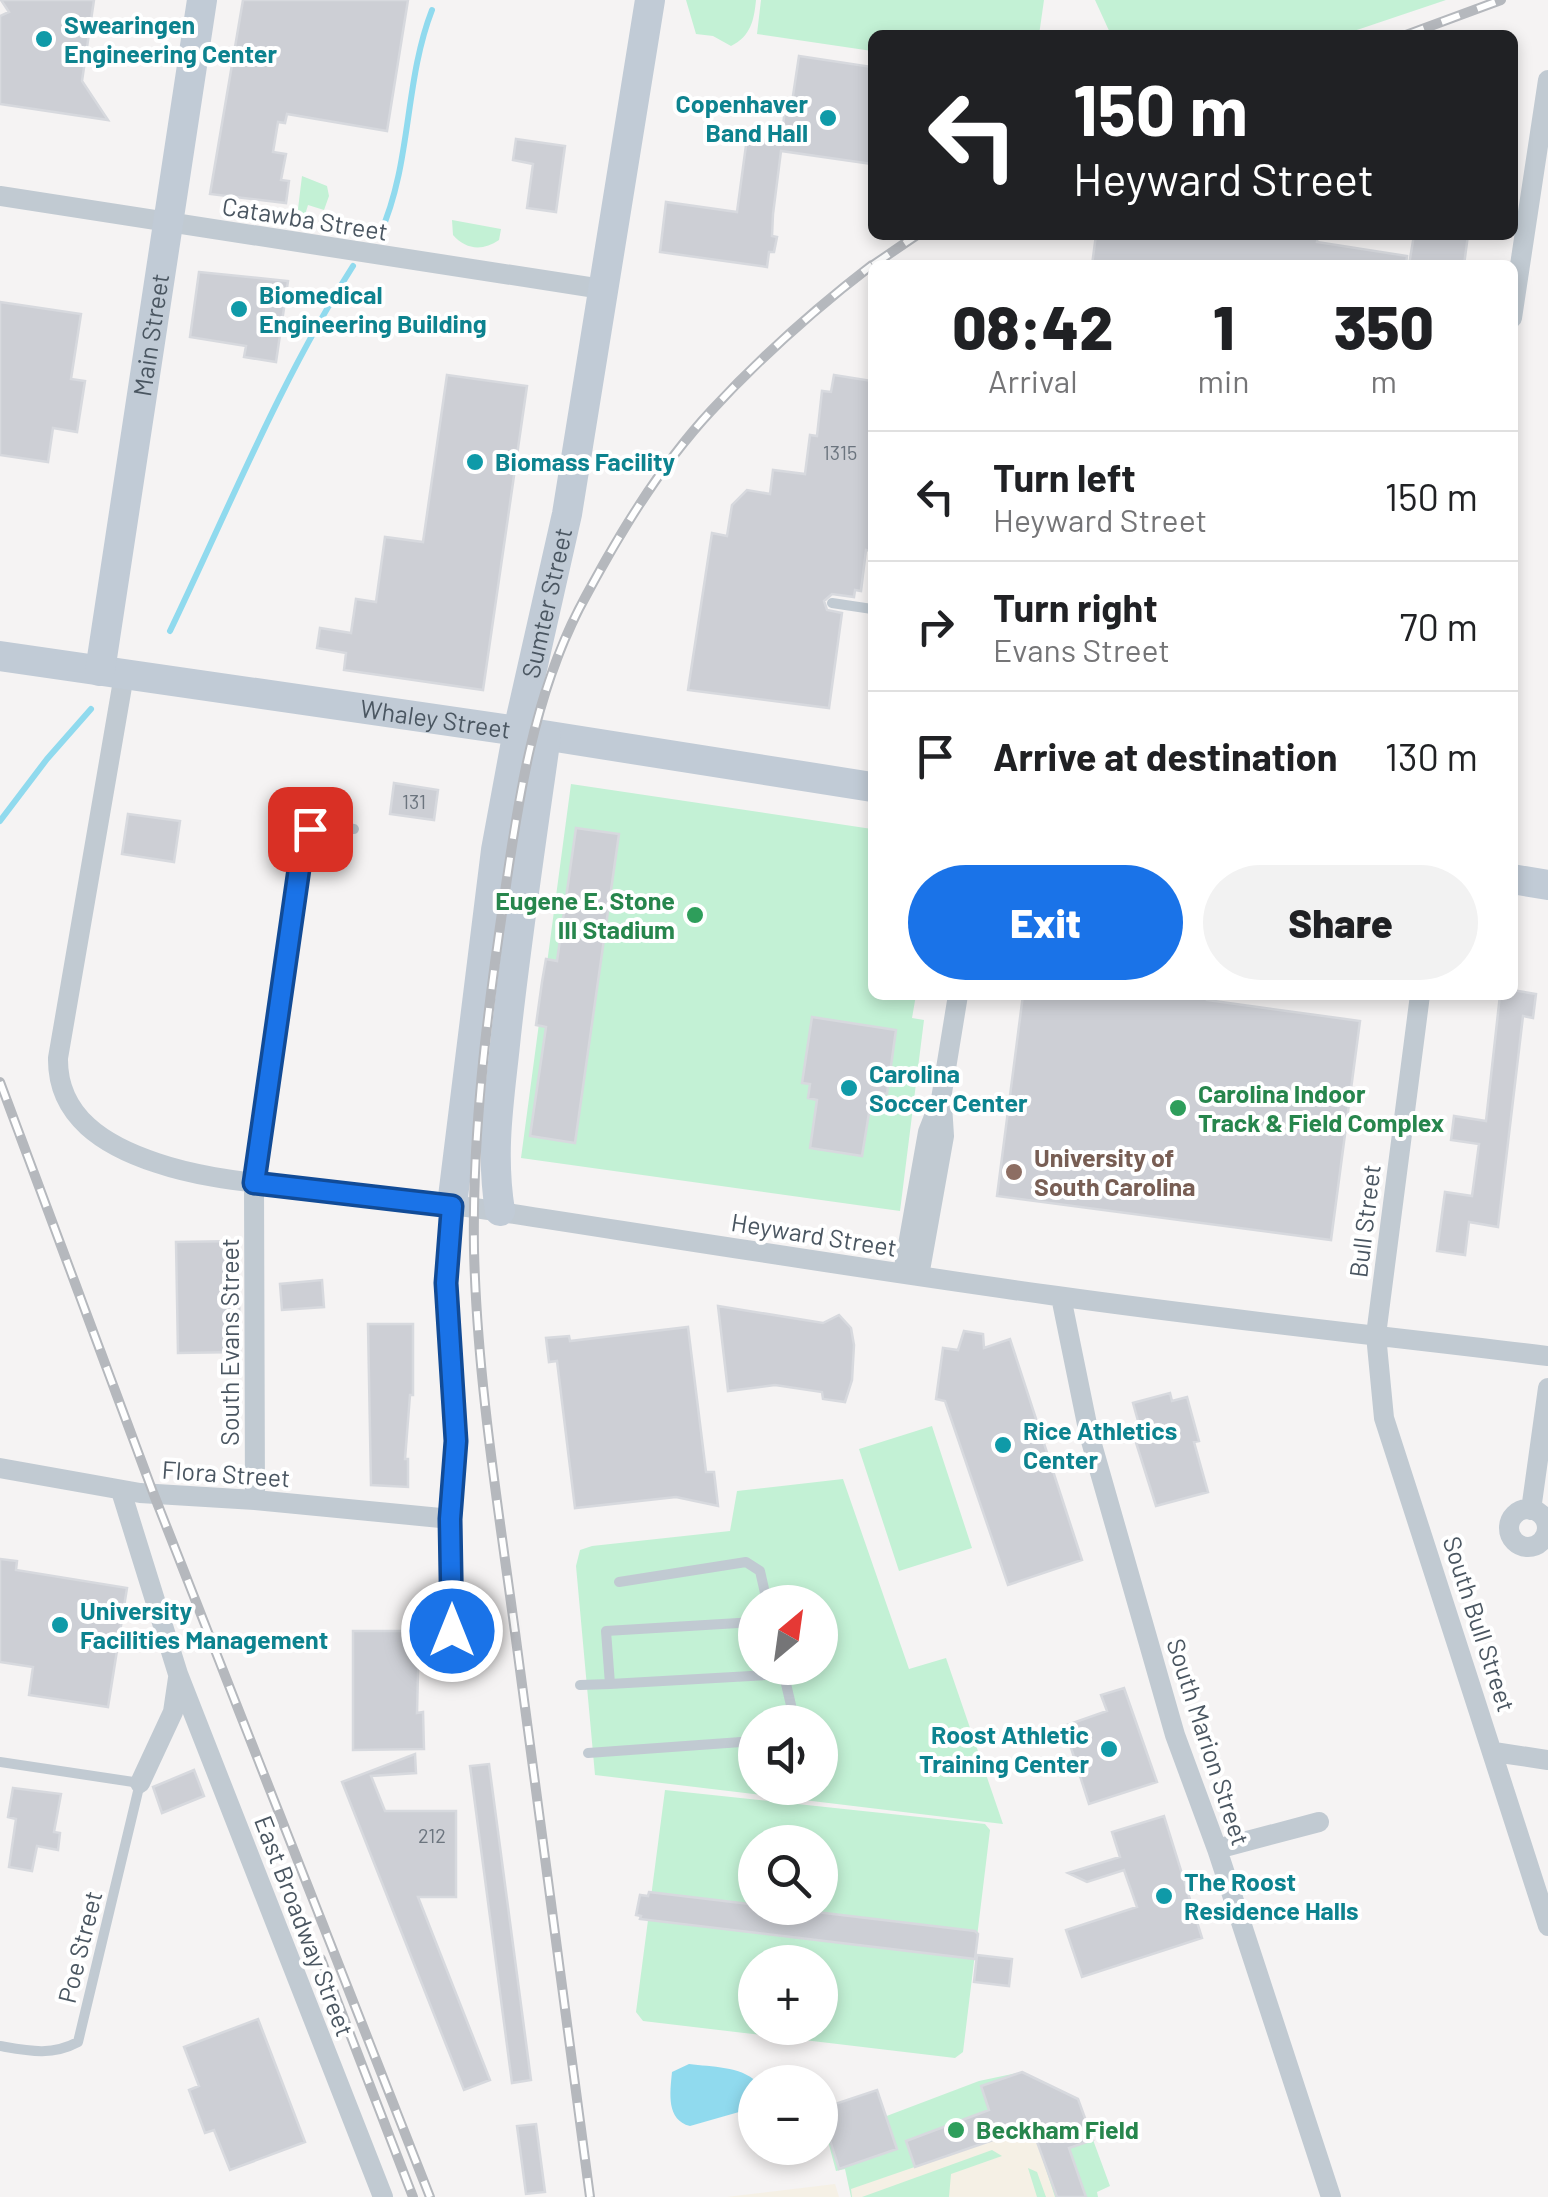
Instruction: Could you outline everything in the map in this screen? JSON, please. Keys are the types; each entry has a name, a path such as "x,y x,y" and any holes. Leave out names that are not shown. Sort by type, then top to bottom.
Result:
{"street":[{"name":"Main Street","path":"84,1124 63,1095 58,1058 112,673 168,223 202,0"},
{"name":"Sumter Street","path":"500,1211 494,1165 496,1131 532,734 548,611 650,0"},
{"path":"1518,278 1548,80"},
{"name":"Catawba Street","path":"0,196 602,289"},
{"name":"Whaley Street","path":"0,656 868,787"},
{"name":"Sumter Street","path":"452,1206 496,850 532,734"},
{"path":"1518,881 1548,885"},
{"path":"911,1275 928,1132 941,1099 957,1000"},
{"name":"Bull Street","path":"1376,1335 1419,1000"},
{"name":"Heyward Street","path":"84,1124 122,1148 156,1163 254,1183 500,1211 1061,1297 1548,1356"},
{"name":"South Evans Street","path":"254,1183 255,1500"},
{"path":"452,1206 446,1283 456,1441 450,1519 452,1631"},
{"name":"South Marion Street","path":"1061,1297 1094,1452 1175,1735 1217,1849 1331,2197"},
{"name":"South Bull Street","path":"1376,1335 1384,1418 1548,1926"},
{"path":"1531,1510 1548,1388"},
{"name":"Flora Street","path":"0,1468 121,1491 450,1519"},
{"name":"East Broadway Street","path":"121,1491 178,1674 383,2197"},
{"name":"East Broadway Street","path":"140,1783 173,1712 178,1674"},
{"path":"1494,1752 1548,1760"},
{"path":"1217,1849 1319,1822"}],"lane":[{"path":"832,603 868,608"},
{"path":"254,1183 304,834 310,829 331,826 354,829"},
{"path":"620,1582 746,1562 760,1571 764,1585"},
{"path":"610,1684 606,1631 738,1623"},
{"path":"580,1685 738,1674"},
{"path":"588,1752 738,1742"},
{"path":"0,1762 140,1783"},
{"name":"Poe Street","path":"0,2046 60,2052 78,2042 140,1783"}],"green space":[{"path":"686,0 756,0 750,27 731,46 713,36 696,34"},
{"path":"761,0 1044,0 1040,30 868,30 868,50 757,34"},
{"path":"1095,0 1446,0 1357,30 1109,30"},
{"path":"302,176 327,186 329,196 324,210 308,205 304,218 297,217"},
{"path":"452,220 501,229 499,240 487,246 469,246 453,235"},
{"name":"Eugene E. Stone III Stadium","path":"571,784 868,828 868,1000 915,1000 912,1018 924,1020 900,1211 521,1158"},
{"path":"932,1426 972,1548 899,1571 859,1449"},
{"path":"843,1479 909,1669 946,1658 1003,1824 838,1804 838,1705 738,1705 738,1792 595,1775 576,1566 580,1550 730,1531 737,1491"},
{"path":"665,1790 738,1798 738,1805 806,1805 985,1824 990,1830 963,2052 955,2058 838,2044 838,1945 738,1945 738,2032 643,2021 636,2012"},
{"name":"Beckham Field","path":"1022,2072 1078,2099 1110,2186 1097,2192 1098,2197 851,2197 845,2169 836,2171 834,2165 838,2165 838,2105 875,2092 884,2117 979,2081"}],"sand":[{"path":"1019,2131 1036,2139 1055,2197 1046,2197 1037,2172 1028,2168 1037,2197 949,2197 951,2174 1002,2156 992,2150 862,2197 852,2197 851,2189"},
{"path":"835,2184 839,2197 726,2197"}],"water":[{"path":"689,2064 738,2072 738,2112 690,2126 682,2123 671,2105 672,2072"}],"building":[{"name":"Swearingen Engineering Center","path":"1,0 94,0 82,81 108,120 0,104 0,16 9,12"},
{"path":"243,0 408,0 387,131 287,114 285,123 278,122 273,152 286,154 281,180 289,181 286,203 210,194"},
{"path":"799,56 868,66 868,163 781,151 773,214 772,236 777,237 767,267 660,252 666,202 737,212 747,138 781,142 785,109 791,109"},
{"path":"516,139 565,146 556,212 527,208 533,164 513,160"},
{"path":"1095,240 1317,240 1407,256 1407,260 1093,260"},
{"path":"1413,240 1467,240 1465,260 1410,260"},
{"name":"Biomedical Engineering Building","path":"199,272 288,281 276,362 244,357 246,346 190,337"},
{"path":"0,302 81,314 71,379 85,381 77,432 53,428 48,462 0,455"},
{"name":"Biomass Facility","path":"447,375 527,386 483,690 344,670 346,653 317,648 320,628 351,633 356,599 376,602 385,537 423,542"},
{"path":"834,375 868,380 868,550 861,591 855,590 854,597 832,594 824,601 827,610 842,613 829,708 688,690 712,533 727,536 732,505 747,490 770,494 773,470 805,474 810,435 817,436 822,391 831,392"},
{"path":"394,783 438,790 434,820 390,814"},
{"path":"128,814 180,821 174,862 122,854"},
{"path":"576,828 619,834 575,1143 530,1136 546,1027 536,1025 542,982 546,959 557,961"},
{"path":"1518,991 1536,994 1533,1018 1523,1016 1498,1227 1469,1222 1465,1255 1437,1251 1445,1192 1472,1196 1479,1144 1451,1140 1454,1116 1486,1121 1499,1000 1518,1000"},
{"name":"Carolina Indoor Track & Field Complex","path":"1022,1000 1207,1000 1360,1021 1331,1240 997,1196"},
{"name":"Carolina Soccer Center","path":"812,1017 896,1030 887,1094 876,1092 862,1156 810,1148 817,1100 808,1098 810,1084 802,1083"},
{"path":"238,1241 240,1352 178,1353 176,1242"},
{"path":"322,1280 324,1307 282,1310 280,1284"},
{"path":"718,1306 823,1323 839,1315 851,1328 854,1345 852,1380 845,1402 823,1399 822,1392 775,1385 728,1391"},
{"path":"368,1324 413,1324 413,1395 405,1459 408,1487 371,1485"},
{"path":"688,1327 706,1472 714,1472 718,1506 676,1497 575,1508 557,1361 549,1362 546,1338 569,1336 570,1341"},
{"name":"Rice Athletics Center","path":"964,1331 983,1334 984,1348 1010,1339 1082,1560 1008,1585 945,1401 936,1399 943,1348 958,1350"},
{"path":"1170,1393 1172,1401 1187,1397 1208,1492 1156,1506 1132,1430 1140,1428 1133,1403"},
{"name":"University Facilities Management","path":"0,1559 17,1561 16,1570 127,1588 108,1707 29,1695 33,1667 0,1662"},
{"path":"353,1631 419,1631 417,1713 423,1712 424,1749 353,1750"},
{"name":"Roost Athletic Training Center","path":"1124,1688 1157,1782 1089,1804 1064,1726 1107,1711 1101,1695"},
{"path":"415,1754 416,1773 371,1776 385,1811 456,1811 456,1897 418,1897 490,2080 464,2090 342,1782"},
{"path":"489,1764 531,2080 512,2083 470,1766"},
{"path":"194,1770 204,1796 162,1813 153,1787"},
{"path":"13,1788 61,1794 54,1832 60,1833 58,1850 37,1846 32,1871 9,1867 16,1819 8,1817"},
{"name":"The Roost Residence Halls","path":"1164,1816 1202,1938 1082,1977 1066,1930 1137,1907 1124,1870 1087,1882 1068,1873 1120,1857 1112,1832"},
{"path":"649,1892 738,1903 738,1925 838,1925 838,1915 975,1931 975,1959 640,1919 636,1915 640,1895 648,1896"},
{"path":"977,1955 1012,1959 1009,1986 974,1982"},
{"path":"258,2019 305,2142 230,2170 214,2130 205,2133 189,2090 199,2086 184,2047"},
{"path":"1022,2072 1078,2099 1093,2140 1069,2148 1086,2197 1057,2197 1036,2139 1019,2131 915,2167 906,2141 989,2110 981,2086"},
{"path":"877,2090 897,2149 839,2169 838,2103"},
{"path":"536,2124 545,2192 526,2194 517,2126"}],"waterway":[{"path":"380,234 398,179 417,65 432,10"},
{"path":"170,631 302,354 353,266"},
{"path":"0,821 91,709"}],"railway":[{"path":"1420,30 1501,0"},
{"path":"880,260 910,240"},
{"path":"590,2197 489,1441 476,1298 474,1206 478,1118 509,862 529,751 550,679 579,609 623,531 673,456 711,411 789,335 868,268"},
{"path":"0,1082 154,1495 430,2197"},
{"path":"321,1959 413,2197"}],"place":[{"name":"Swearingen Engineering Center","path":"44,39"},
{"name":"Copenhaver Band Hall","path":"828,118"},
{"name":"Biomedical Engineering Building","path":"239,309"},
{"name":"Biomass Facility","path":"475,462"},
{"name":"Eugene E. Stone III Stadium","path":"695,915"},
{"name":"Carolina Soccer Center","path":"849,1088"},
{"name":"Carolina Indoor Track & Field Complex","path":"1178,1108"},
{"name":"University of South Carolina","path":"1014,1172"},
{"name":"Rice Athletics Center","path":"1003,1445"},
{"name":"University Facilities Management","path":"60,1625"},
{"name":"Roost Athletic Training Center","path":"1109,1749"},
{"name":"The Roost Residence Halls","path":"1164,1896"},
{"name":"Beckham Field","path":"956,2130"}],"route":[{"path":"310,829 304,834 254,1183 452,1206 446,1283 456,1441 450,1519 452,1631"}]}
